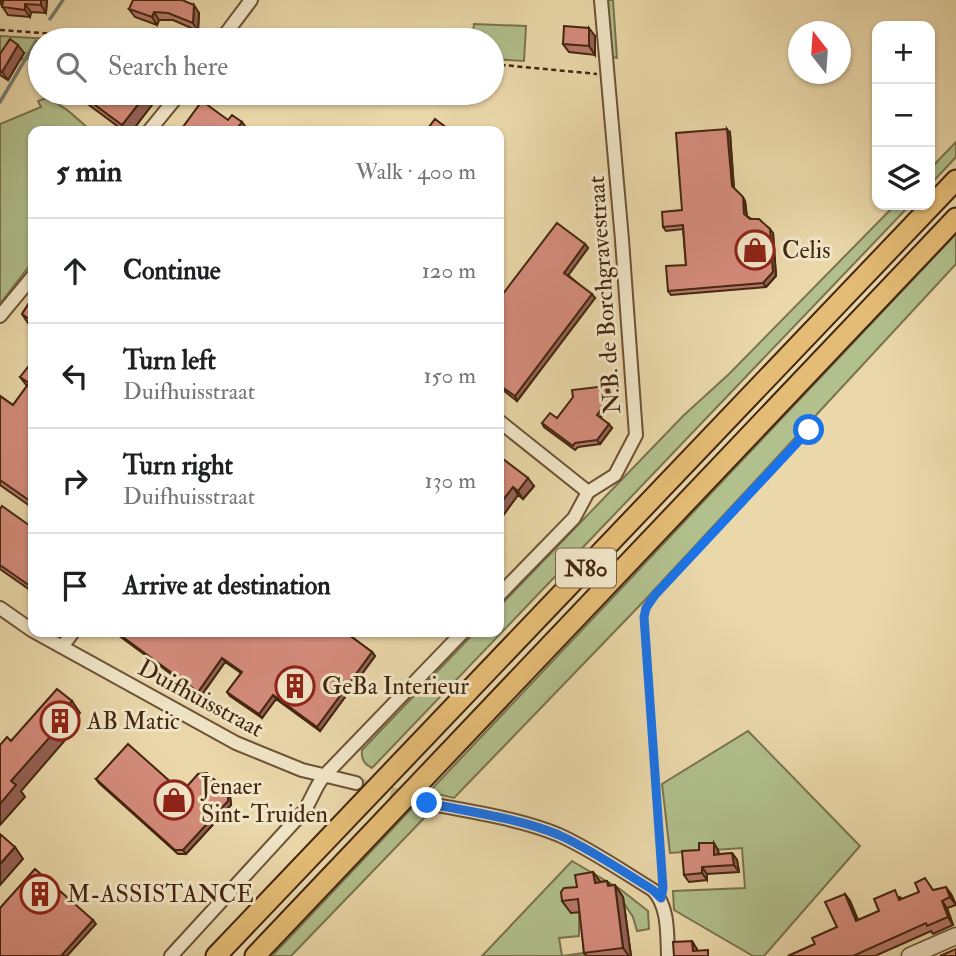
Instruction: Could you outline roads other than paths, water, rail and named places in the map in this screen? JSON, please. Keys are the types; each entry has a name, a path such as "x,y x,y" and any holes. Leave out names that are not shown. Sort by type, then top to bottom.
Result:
{"highway":[{"name":"N80","path":"216,956 956,180"},
{"name":"N80","path":"255,956 956,218"}],"street":[{"path":"230,28 251,0"},
{"name":"N.B. de Borchgravestraat","path":"504,590 574,518 588,492 615,475 636,435 601,0"},
{"path":"153,126 170,105"},
{"path":"0,316 28,282"},
{"path":"504,425 588,492"},
{"name":"Duifhuisstraat","path":"0,608 28,627"},
{"name":"Duifhuisstraat","path":"44,637 236,743 302,770 356,783"},
{"path":"62,647 69,637"},
{"path":"172,956 304,811 315,787 324,776 458,637"},
{"path":"427,803 534,827 557,835 579,845 653,890 661,898 665,910 668,956"},
{"path":"910,956 956,936"}],"waterway":[{"path":"50,19 63,0"},
{"path":"0,102 28,55"}],"tunnel":[{"path":"356,783 427,803"}],"place":[{"name":"Celis","path":"755,250"},
{"name":"GeBa Interieur","path":"295,686"},
{"name":"AB Matic","path":"60,721"},
{"name":"Jenaer Sint-Truiden","path":"174,800"},
{"name":"M-ASSISTANCE","path":"40,894"}]}
